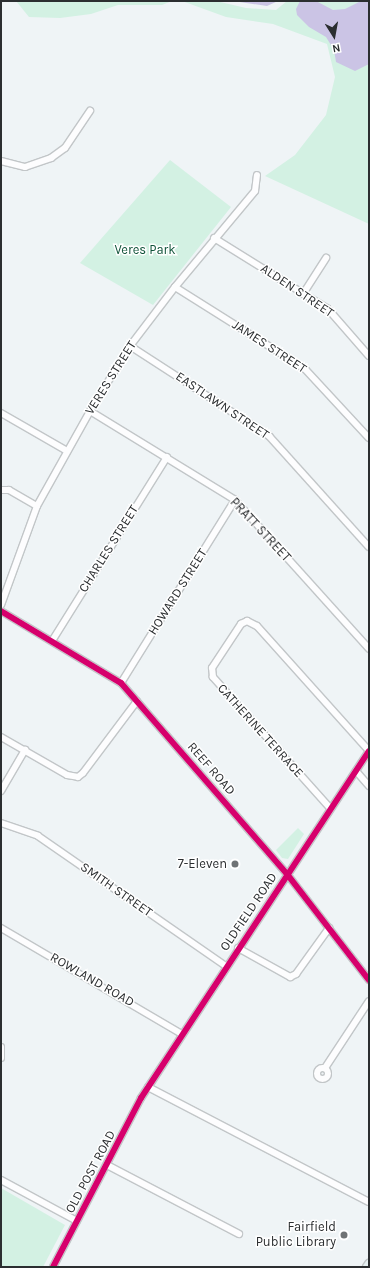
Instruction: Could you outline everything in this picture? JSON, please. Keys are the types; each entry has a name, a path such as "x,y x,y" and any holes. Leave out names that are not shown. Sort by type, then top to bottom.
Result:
{"street":[{"path":"1,161 25,167 51,158 65,148 90,112"},
{"name":"VERES STREET","path":"1,605 37,506 90,411 130,346 214,238 255,191 257,175"},
{"name":"ALDEN STREET","path":"214,238 328,309 369,356"},
{"path":"303,294 326,258"},
{"name":"JAMES STREET","path":"175,287 305,369 369,438"},
{"name":"EASTLAWN STREET","path":"130,346 269,436 369,548"},
{"name":"PRATT STREET","path":"90,411 235,500 369,649"},
{"path":"1,413 67,451"},
{"name":"CHARLES STREET","path":"52,641 167,457"},
{"path":"1,490 9,490 37,506"},
{"name":"HOWARD STREET","path":"121,683 235,500"},
{"name":"REEF ROAD","path":"1,611 121,683 287,874 369,980"},
{"name":"CATHERINE TERRACE","path":"330,808 212,677 212,668 241,624 247,621 257,626 369,751"},
{"path":"1,737 25,750 66,776 78,777 83,773 137,701"},
{"path":"1,790 25,750"},
{"name":"OLDFIELD ROAD","path":"148,1086 369,751"},
{"path":"356,771 369,786"},
{"name":"SMITH STREET","path":"1,823 38,836 226,966"},
{"name":"ROWLAND ROAD","path":"1,928 182,1034"},
{"path":"238,948 290,977 296,974 328,928"},
{"path":"325,1068 369,1001"},
{"path":"1,1047 1,1058"},
{"path":"148,1086 369,1202"},
{"name":"OLD POST ROAD","path":"53,1267 148,1086"},
{"path":"107,1166 239,1234"},
{"path":"1,1180 77,1221"}],"green space":[{"path":"16,1 172,1 162,5 118,5 91,14 60,18 29,17"},
{"path":"182,1 216,1 246,8 276,10 287,1 369,1 369,224 265,176 295,155 326,115 335,77 327,44 273,24 226,17"},
{"name":"Veres Park","path":"170,160 231,207 153,305 80,263"},
{"path":"298,828 304,834 288,859 282,858 276,850"},
{"path":"1,1188 65,1225 43,1267 1,1267"}],"shaded area":[{"path":"233,1 278,1 267,6"},
{"path":"300,1 316,1 333,10 345,9 361,1 369,1 369,64 355,71 336,62 334,50 326,37 309,27 297,15 296,9"}],"cycle path":[{"path":"1,611 121,683 287,874 369,980"},
{"path":"53,1267 141,1098 369,751"}],"place":[{"name":"7-Eleven","path":"235,864"},
{"name":"Fairfield Public Library","path":"344,1235"}]}
